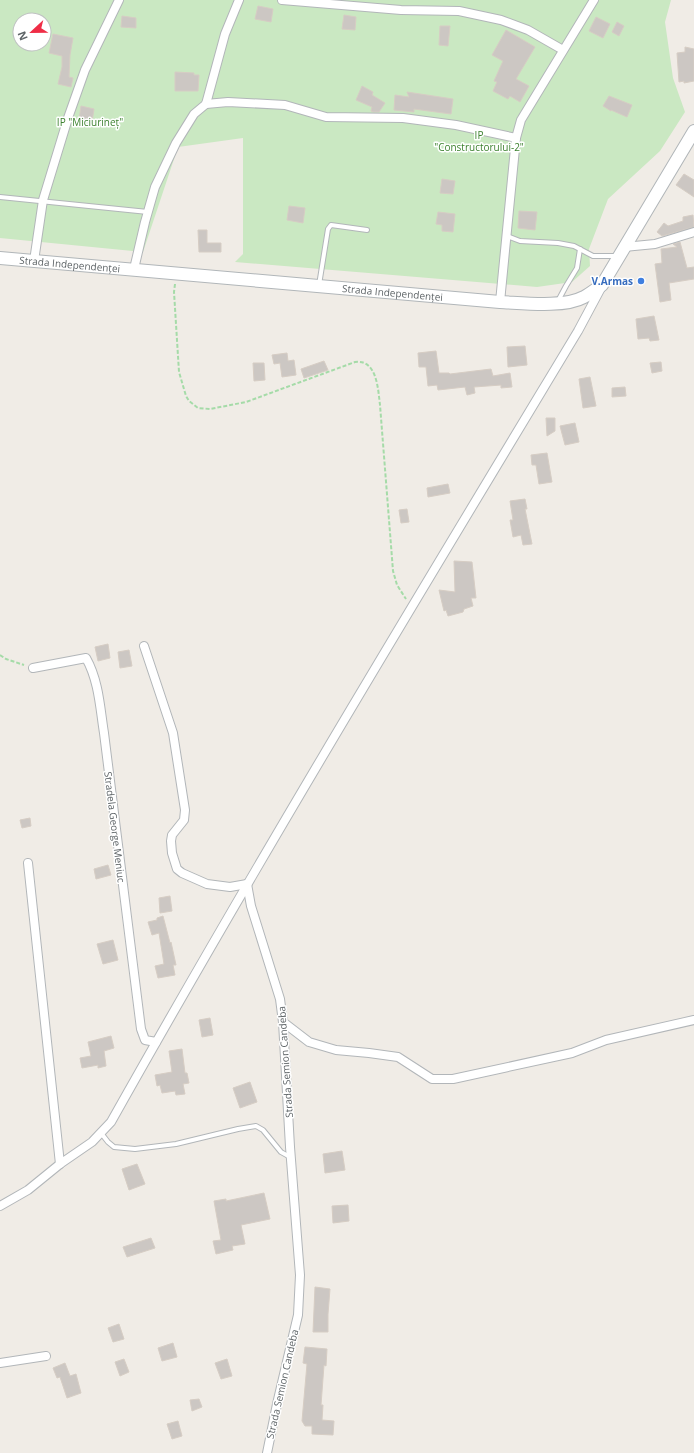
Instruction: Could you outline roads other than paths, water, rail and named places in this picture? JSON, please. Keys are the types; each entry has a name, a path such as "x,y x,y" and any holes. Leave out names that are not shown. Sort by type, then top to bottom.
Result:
{"main road":[{"name":"Strada Independenței","path":"0,258 500,302 542,304 583,298 602,285 694,131"}],"street":[{"path":"34,261 43,200 68,118 84,70 119,0"},
{"path":"206,104 225,34 239,0"},
{"path":"282,0 401,10 459,11 501,20 528,30 563,50"},
{"path":"500,302 516,138 521,120 594,0"},
{"path":"134,269 154,187 176,143 194,114 206,104 228,102 285,105 326,117 403,118 456,125 516,138"},
{"path":"622,252 694,232"},
{"path":"0,1206 28,1190 60,1164 92,1142 111,1122 247,884 411,607 578,331 602,285"},
{"path":"144,646 173,733 185,810 184,820 172,835 171,842 172,853 177,869 182,873 207,884 230,887 247,884"},
{"name":"Stradela George Meniuc","path":"33,668 86,658 93,669 98,691 104,733 141,1029 145,1040 156,1042"},
{"path":"28,863 60,1164"},
{"name":"Strada Semion Candeba","path":"247,884 251,906 280,999 283,1022 300,1275 298,1315 276,1404 267,1453"},
{"path":"283,1022 309,1042 336,1050 369,1053 398,1058 432,1079 453,1079 572,1053 606,1040 694,1020"},
{"path":"0,1363 46,1356"}],"lane":[{"path":"0,197 43,200 148,212"},
{"path":"319,286 328,229 331,225 368,230"},
{"path":"506,236 520,241 558,243 574,246 593,256 622,252"},
{"path":"558,302 577,268 580,249"},
{"path":"101,1133 114,1147 135,1149 176,1144 256,1126 263,1130 281,1152 291,1157"}],"place":[{"name":"V.Armas","path":"641,281"}],"park label":[{"name":"IP \"Miciurineț\"","path":"90,122"},
{"name":"IP \"Constructorului-2\"","path":"479,140"}]}
